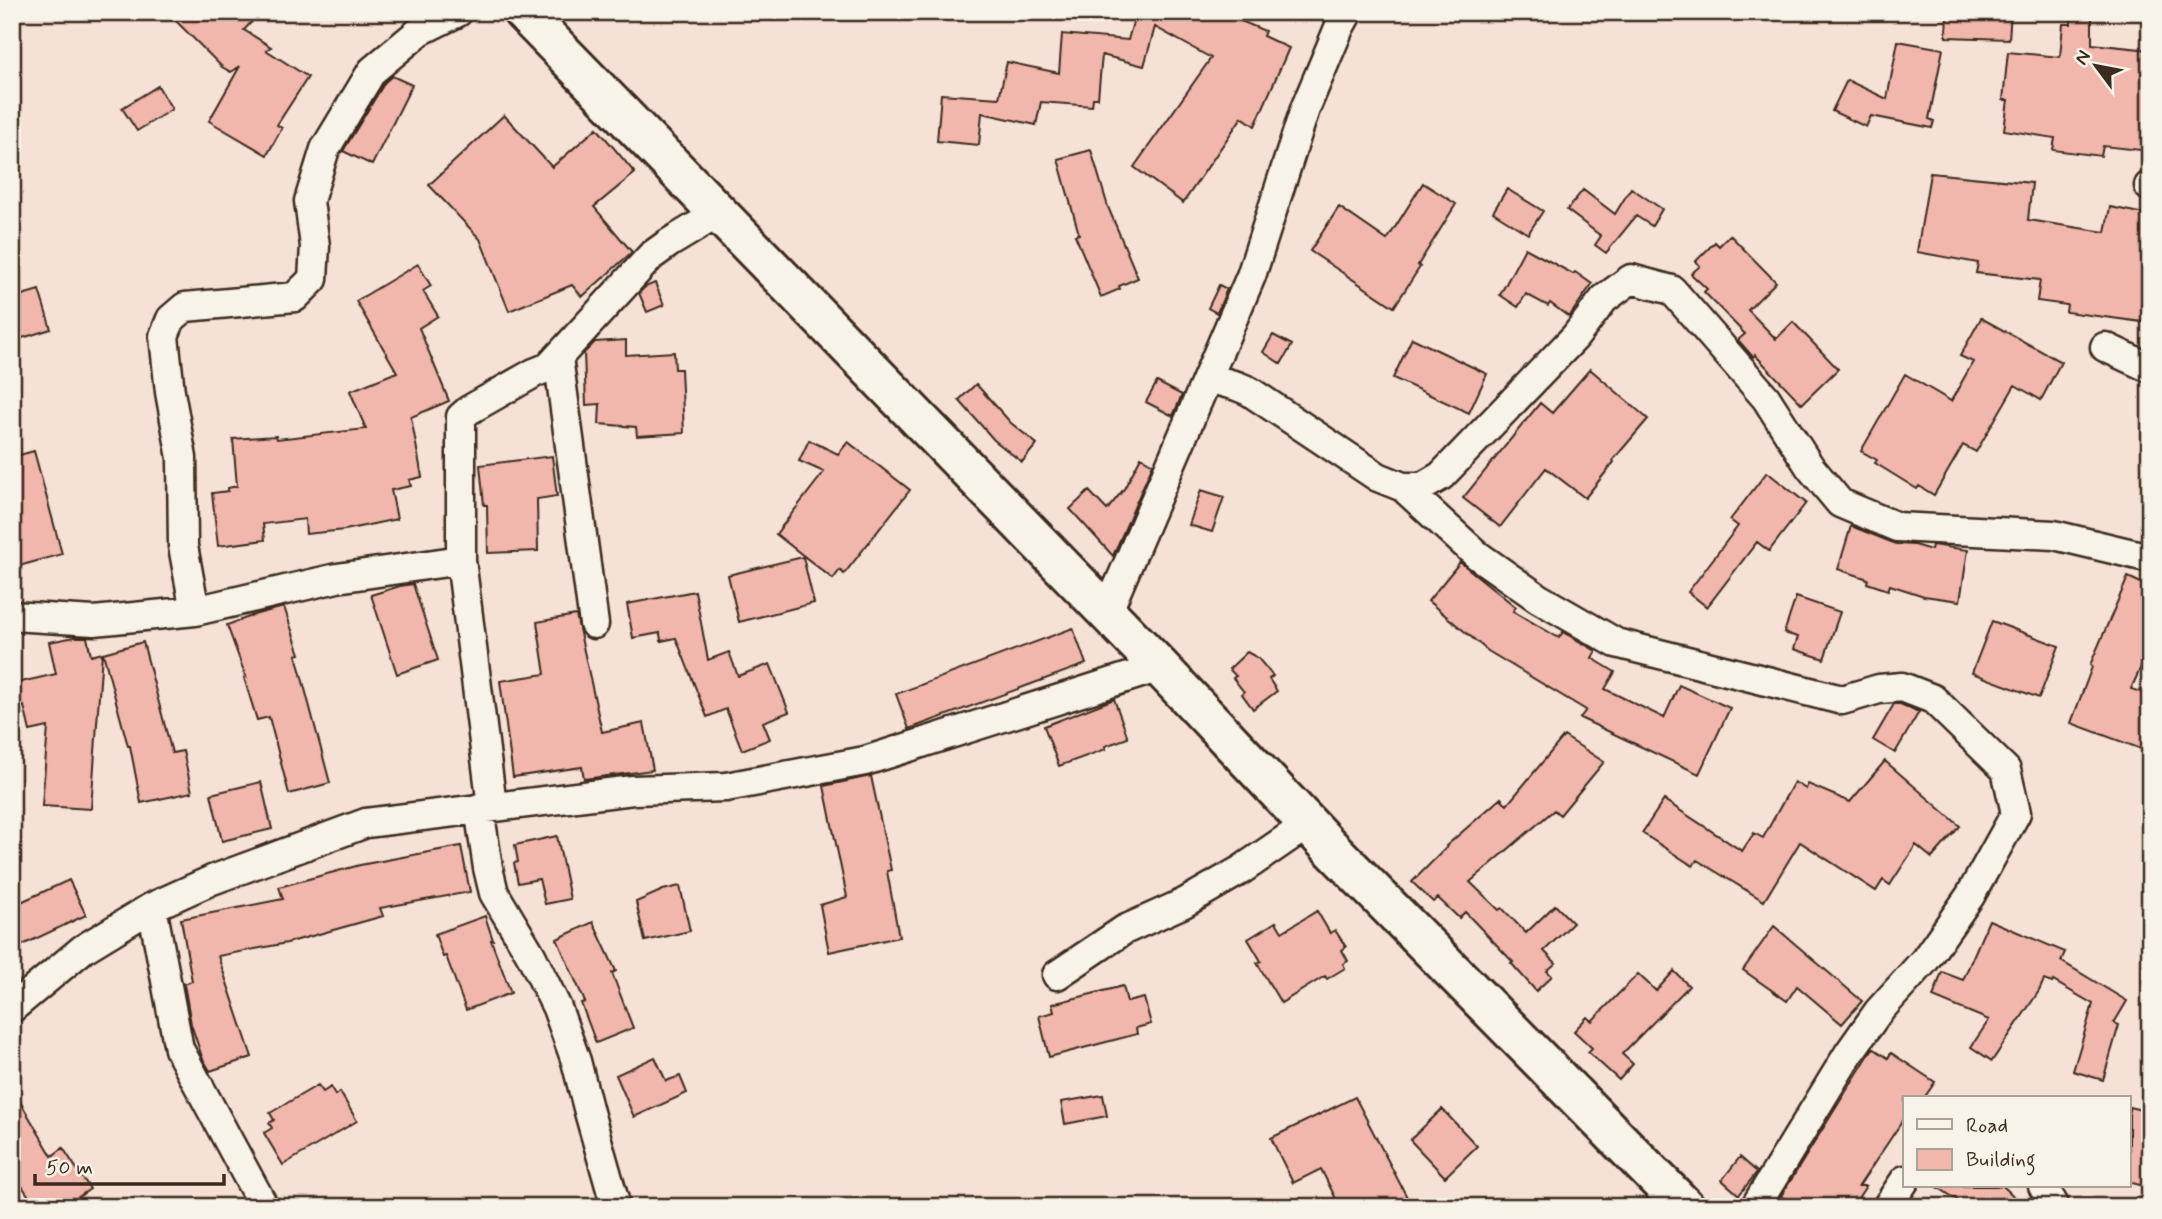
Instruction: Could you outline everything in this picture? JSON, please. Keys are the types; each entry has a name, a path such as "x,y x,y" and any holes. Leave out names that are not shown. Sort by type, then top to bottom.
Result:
{"main road":[{"path":"523,12 1160,667 1310,825 1685,1207"}],"street":[{"path":"195,611 183,546 182,457 170,392 164,336 170,319 185,307 295,297 313,279 315,246 309,201 325,149 372,71 420,31 458,12"},
{"path":"1107,613 1251,276 1305,109 1348,12"},
{"path":"617,1207 576,1061 557,1008 531,955 494,893 488,868 486,807 461,560 461,417 468,410 549,367 651,256 717,214"},
{"path":"1403,487 1422,487 1441,476 1575,337 1604,299 1631,279 1672,290 1766,398 1810,467 1840,503 1897,527 2054,535 2150,558"},
{"path":"2105,347 2150,368"},
{"path":"558,357 594,624"},
{"path":"1208,378 1249,391 1378,477 1403,487 1477,555 1538,598 1616,643 1842,700 1879,689 1902,687 1934,699 2006,770 2016,813 1970,896 1925,960 1878,1012 1856,1043 1755,1207"},
{"path":"12,616 94,621 195,611 337,578 461,560"},
{"path":"15,998 83,950 152,907 212,880 366,823 633,790 726,787 864,761 1160,667"},
{"path":"1057,975 1125,930 1184,903 1310,825"},
{"path":"152,907 180,1049 264,1207"},
{"path":"1887,1207 1903,1183"},
{"path":"2044,1188 2055,1207"}],"building":[{"path":"167,12 261,12 244,30 271,47 266,50 308,77 277,125 282,128 267,155 209,121 240,66 231,72 222,67"},
{"path":"1130,12 1246,12 1241,21 1265,31 1263,36 1289,48 1255,126 1242,117 1183,203 1134,167 1211,58 1155,27 1144,66 1102,55 1098,98 1093,98 1092,106 1041,102 1036,125 982,113 979,145 937,141 941,94 999,98 1007,62 1059,73 1062,34 1128,40 1135,15"},
{"path":"1947,12 2011,12 2009,39 1946,37"},
{"path":"2071,12 2092,12 2092,44 2150,50 2150,151 2103,146 2101,156 2053,150 2055,138 2004,130 2008,100 2003,100 2008,52 2060,57 2063,24 2071,24"},
{"path":"1898,41 1943,49 1929,119 1934,121 1932,128 1871,116 1866,127 1832,111 1847,80 1887,99"},
{"path":"392,76 412,85 372,165 343,151 385,82"},
{"path":"158,86 172,109 137,131 122,108"},
{"path":"504,115 552,167 597,128 635,173 594,207 632,252 582,297 572,285 509,311 480,239 429,185"},
{"path":"1091,150 1108,207 1138,278 1101,297 1075,235 1079,234 1058,159"},
{"path":"1930,173 2032,183 2028,220 2105,232 2110,207 2150,215 2150,240 2142,282 2150,283 2150,323 2066,312 2067,305 2037,301 2040,280 1976,273 1978,263 1917,252"},
{"path":"1423,183 1456,204 1394,307 1310,251 1339,207 1387,240"},
{"path":"1631,188 1662,209 1652,226 1636,216 1606,253 1595,245 1601,236 1567,210 1583,190 1615,214"},
{"path":"1507,189 1543,211 1528,234 1493,212"},
{"path":"1730,235 1776,282 1748,310 1776,339 1793,322 1838,369 1802,404 1738,340 1745,334 1704,292 1707,289 1691,274 1700,266 1696,261 1715,242 1719,246"},
{"path":"1525,248 1573,274 1575,272 1592,284 1569,317 1550,303 1548,306 1526,294 1518,307 1500,295"},
{"path":"418,264 431,286 423,291 438,316 419,328 449,401 411,417 422,477 409,480 411,486 391,490 397,519 345,530 306,534 305,519 263,524 265,540 218,546 212,493 228,491 228,488 237,486 233,439 276,436 277,439 366,429 350,391 397,372 356,301"},
{"path":"655,283 664,305 647,312 639,293"},
{"path":"1219,285 1227,289 1217,313 1208,308"},
{"path":"39,290 51,329 19,339 12,316 12,298"},
{"path":"1981,318 2061,362 2041,400 2015,385 1976,452 1963,445 1934,495 1919,486 1917,489 1861,451 1905,374 1951,401 1973,362 1960,356"},
{"path":"1273,335 1292,345 1281,364 1263,352"},
{"path":"1412,338 1487,374 1469,413 1393,378"},
{"path":"626,340 626,355 674,352 675,369 681,369 684,433 637,436 636,427 599,424 600,404 586,405 584,353 595,342"},
{"path":"1590,369 1648,419 1585,498 1546,468 1500,527 1463,498 1540,403 1552,413"},
{"path":"1157,382 1182,395 1173,416 1146,402"},
{"path":"976,384 1011,423 1037,444 1022,462 994,440 959,400"},
{"path":"809,440 838,454 848,442 910,490 844,574 840,570 833,579 776,534 824,472 799,461"},
{"path":"34,451 62,554 19,566 12,541 12,457"},
{"path":"552,456 557,496 537,499 538,551 488,553 487,505 484,505 480,465"},
{"path":"1141,457 1153,464 1113,556 1070,509 1089,491 1107,510 1124,489"},
{"path":"1767,472 1806,503 1769,551 1757,542 1707,607 1688,592 1738,526 1730,520"},
{"path":"1201,490 1224,497 1212,532 1189,525"},
{"path":"1851,526 1896,544 1931,550 1932,545 1968,550 1960,601 1924,596 1890,585 1888,590 1867,583 1868,579 1838,569"},
{"path":"803,557 814,603 739,622 728,575"},
{"path":"1460,562 1516,607 1513,611 1559,638 1563,632 1596,651 1592,658 1615,672 1605,689 1664,718 1679,685 1730,708 1699,774 1580,718 1586,710 1488,651 1428,601"},
{"path":"2128,577 2150,587 2150,647 2131,689 2150,695 2150,734 2144,750 2071,723 2092,667 2090,665"},
{"path":"413,584 438,660 397,674 371,595"},
{"path":"695,591 708,660 729,652 738,676 770,664 789,712 763,722 770,739 742,750 726,709 707,717 676,638 661,641 660,633 633,638 627,604"},
{"path":"1796,597 1840,612 1824,659 1794,649 1798,637 1784,633"},
{"path":"284,607 300,654 296,655 330,783 289,794 269,717 257,720 244,678 246,677 227,625"},
{"path":"576,615 602,732 644,723 653,770 584,779 582,767 513,777 500,681 545,674 537,622"},
{"path":"1992,621 2059,646 2039,698 1972,673"},
{"path":"1073,628 1086,664 909,729 896,694"},
{"path":"87,637 91,656 102,653 91,809 42,806 48,727 30,731 24,706 12,711 12,684 56,674 49,642"},
{"path":"143,642 172,753 183,751 192,792 141,803 130,746 103,653"},
{"path":"1247,652 1258,658 1273,676 1269,679 1277,691 1253,709 1233,678 1236,676 1229,669"},
{"path":"1114,699 1128,738 1059,766 1044,726"},
{"path":"1894,704 1919,712 1895,753 1873,740"},
{"path":"1564,736 1604,762 1560,815 1554,810 1470,882 1499,910 1502,908 1526,933 1555,905 1573,923 1544,951 1556,963 1547,971 1552,976 1536,991 1511,963 1513,962 1465,912 1459,918 1438,898 1433,902 1412,882 1446,846 1501,798 1507,805"},
{"path":"1885,761 1960,826 1932,858 1916,845 1890,885 1883,880 1876,891 1800,842 1764,901 1697,860 1693,866 1642,833 1664,800 1742,851 1754,833 1763,838 1794,782 1806,789 1808,784 1850,802"},
{"path":"871,776 891,870 887,871 899,937 829,952 820,905 847,897 824,786"},
{"path":"261,782 272,829 222,841 211,794"},
{"path":"557,836 570,899 545,904 539,879 518,883 514,863 518,862 515,845"},
{"path":"461,846 470,892 380,908 383,916 287,943 218,956 252,1057 210,1071 202,1057 191,1024 184,984 192,981 181,919 283,899 279,887 360,865"},
{"path":"69,880 86,915 12,950 12,906"},
{"path":"680,886 690,931 645,941 636,902"},
{"path":"1317,911 1330,933 1335,930 1346,947 1342,950 1348,961 1343,964 1345,968 1327,979 1325,976 1281,1003 1257,963 1261,961 1248,939 1276,922 1282,932"},
{"path":"485,916 511,993 466,1010 435,934"},
{"path":"1989,920 2065,952 2061,961 2127,1001 2114,1023 2119,1025 2103,1080 2073,1071 2093,1004 2053,981 2044,980 1992,1061 1971,1047 1989,1020 1933,997 1942,972 1963,980"},
{"path":"593,922 616,971 612,973 633,1028 596,1043 581,1003 585,1002 557,939"},
{"path":"1774,926 1862,1001 1842,1024 1797,986 1787,1001 1743,970"},
{"path":"1674,971 1689,986 1622,1054 1633,1064 1619,1080 1588,1052 1592,1048 1574,1031 1587,1017 1592,1021 1638,974 1656,991"},
{"path":"1123,986 1127,1002 1144,998 1151,1024 1136,1028 1137,1034 1049,1057 1039,1016 1054,1012 1052,1004"},
{"path":"1873,1048 1888,1058 1891,1053 1935,1082 1925,1096 1903,1096 1903,1120 1859,1186 1866,1186 1852,1207 1797,1207 1781,1196"},
{"path":"655,1057 666,1081 680,1076 687,1093 634,1117 616,1075"},
{"path":"318,1085 323,1092 331,1087 335,1095 340,1092 357,1121 283,1165 264,1133 272,1128 269,1123 274,1120 270,1113"},
{"path":"12,1088 52,1156 63,1148 90,1189 64,1207 36,1207 12,1171"},
{"path":"1103,1095 1107,1116 1065,1124 1061,1102"},
{"path":"1355,1097 1409,1201 1398,1207 1340,1207 1321,1169 1293,1183 1271,1138"},
{"path":"2130,1107 2150,1112 2150,1188 2130,1182"},
{"path":"1442,1109 1477,1146 1445,1177 1410,1140"},
{"path":"1740,1157 1757,1172 1739,1195 1722,1180"},
{"path":"1939,1188 2005,1188 2025,1207 1968,1207"}]}
